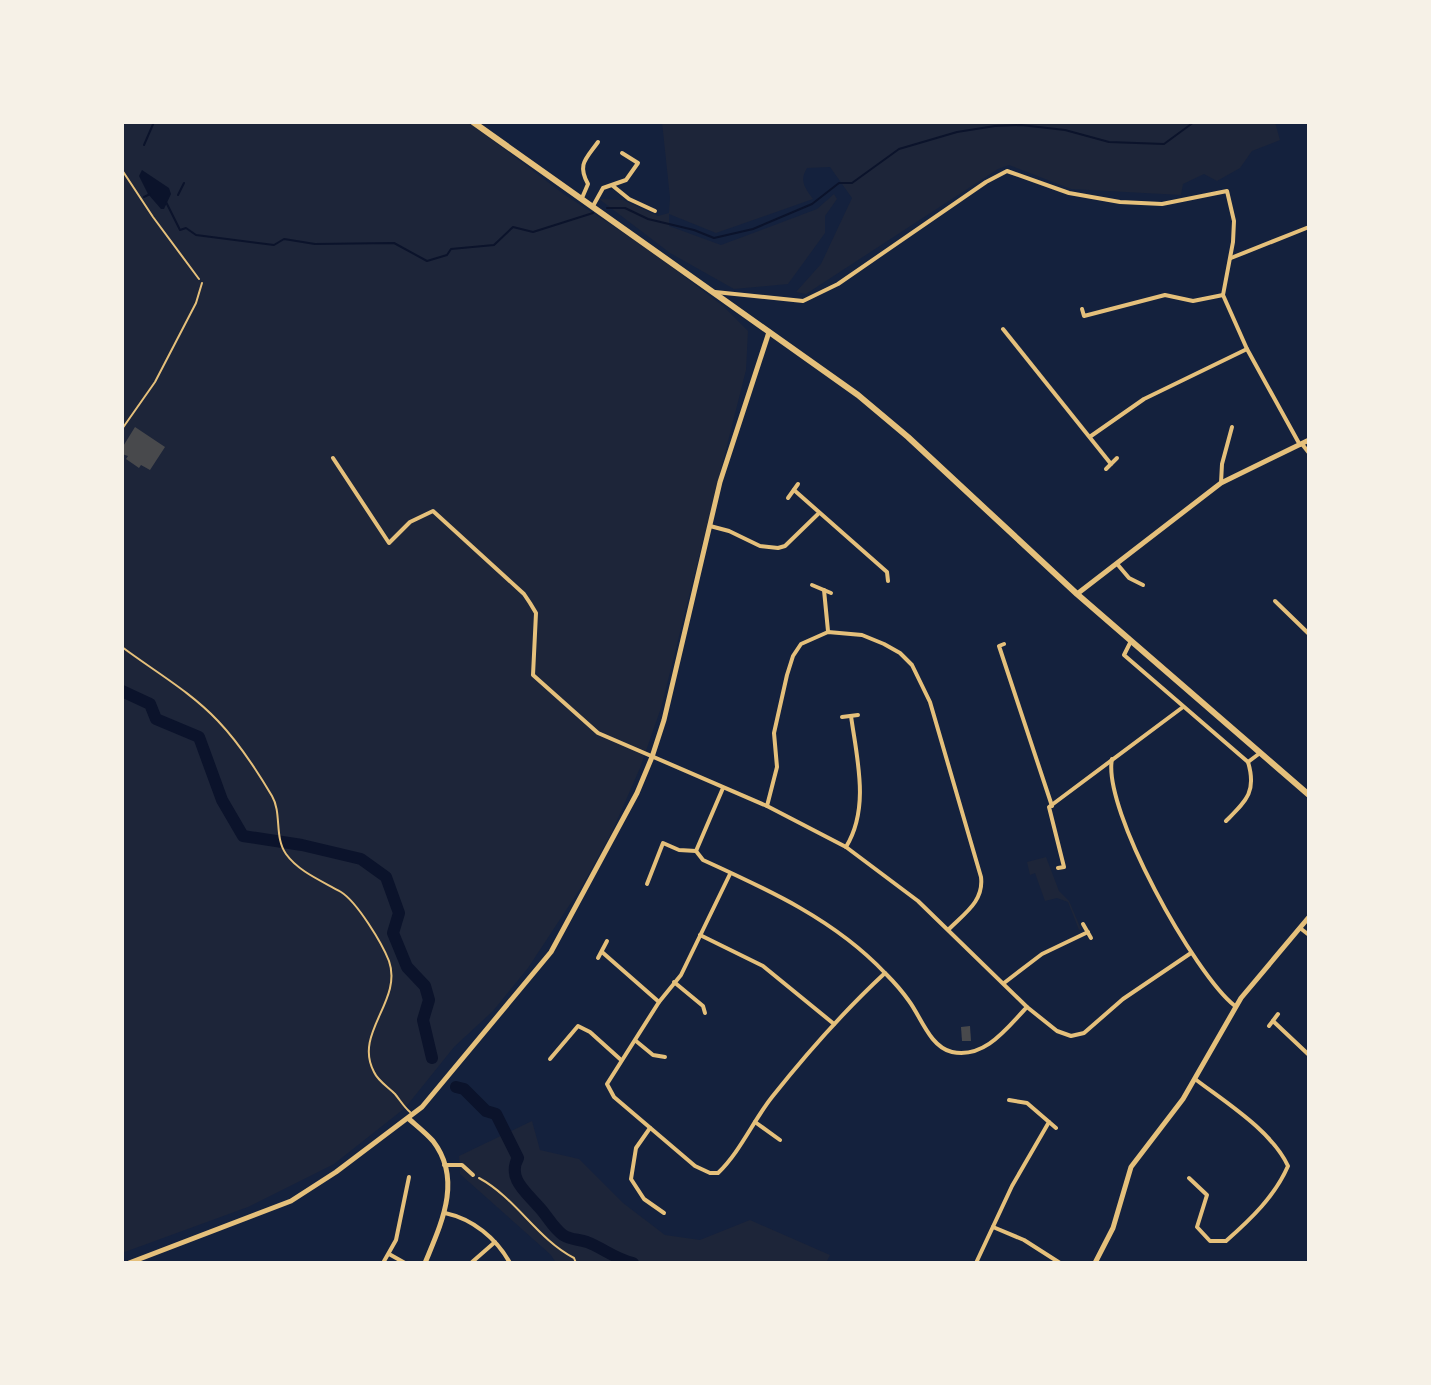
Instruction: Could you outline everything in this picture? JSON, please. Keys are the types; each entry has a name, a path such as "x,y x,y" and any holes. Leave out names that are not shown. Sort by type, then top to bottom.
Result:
{"main road":[{"path":"473,122 858,395 908,437 1077,594 1309,795"}],"street":[{"path":"582,198 588,184 582,166 598,142"},
{"path":"593,206 603,188 626,180 638,163 622,153"},
{"path":"713,292 803,301 838,284 986,182 1007,171 1069,193 1120,202 1162,204 1227,191 1234,221 1231,258 1223,295 1247,349 1309,453"},
{"path":"613,186 629,199 655,211"},
{"path":"1231,258 1309,227"},
{"path":"1082,309 1084,316 1165,295 1193,301 1223,295"},
{"path":"1003,329 1111,464"},
{"path":"129,1263 291,1201 411,1117 551,952 620,826 652,757 664,720 720,482 769,332"},
{"path":"1091,436 1144,399 1247,349"},
{"path":"1221,483 1222,464 1232,427"},
{"path":"1077,594 1221,483 1309,440"},
{"path":"333,458 389,543 410,522 433,511 524,594 536,613 533,675 598,733 767,806 846,847 889,877 949,929 1027,1007 1057,1031 1071,1036 1084,1033 1123,999 1191,953"},
{"path":"1106,469 1117,458"},
{"path":"788,498 798,484"},
{"path":"794,490 887,572 888,581"},
{"path":"710,526 729,531 760,546 778,548 785,546 818,514"},
{"path":"1118,565 1129,578 1143,585"},
{"path":"812,585 831,593"},
{"path":"824,590 828,632"},
{"path":"1275,601 1309,634"},
{"path":"767,806 777,767 774,733 793,656 801,644 828,632 862,635 900,653 920,675 930,702 981,877 983,890 977,901 949,929"},
{"path":"1131,641 1124,655 1248,762 1251,792 1236,815 1226,821"},
{"path":"1001,645 1051,806 1064,867 1058,868"},
{"path":"1051,806 1183,707"},
{"path":"842,717 858,715"},
{"path":"846,847 858,815 860,788 851,716"},
{"path":"1248,762 1260,753"},
{"path":"1112,759 1110,770 1125,829 1191,953 1214,986 1235,1006"},
{"path":"696,851 723,788"},
{"path":"647,884 663,843 679,850 696,851 703,860 776,895 821,920 885,973 911,1003 930,1035 948,1051 966,1053 986,1047 1027,1007"},
{"path":"730,874 681,975 659,1002 607,1084 610,1092 695,1166 718,1173 729,1162 772,1097 834,1024 885,973"},
{"path":"1095,1263 1113,1228 1131,1167 1170,1118 1235,1006 1309,917"},
{"path":"1083,924 1091,938"},
{"path":"1300,928 1309,935"},
{"path":"1004,983 1042,954 1088,932"},
{"path":"700,935 763,966 834,1024"},
{"path":"598,958 607,941"},
{"path":"602,952 659,1002"},
{"path":"674,982 703,1006 705,1013"},
{"path":"1278,1014 1271,1023 1309,1055"},
{"path":"550,1059 578,1026 590,1032 621,1060"},
{"path":"636,1041 653,1055 665,1057"},
{"path":"1189,1178 1210,1197 1197,1227 1210,1241 1226,1241 1263,1205 1280,1183 1288,1166 1281,1151 1267,1137 1195,1079"},
{"path":"1009,1100 1027,1103 1056,1128"},
{"path":"411,1117 433,1142 444,1165 448,1184 445,1213 425,1263"},
{"path":"755,1122 780,1140"},
{"path":"976,1263 1031,1151 1049,1122"},
{"path":"650,1128 636,1148 631,1179 644,1199 664,1213"},
{"path":"444,1165 462,1165 473,1175"},
{"path":"383,1263 396,1240 409,1177"},
{"path":"445,1213 473,1223 495,1242 510,1263"},
{"path":"993,1227 1047,1252 1060,1263"},
{"path":"471,1263 495,1242"},
{"path":"389,1254 405,1263"}],"lane":[{"path":"122,429 155,382 196,303 202,283"},
{"path":"122,647 188,694 217,720 243,749 275,800 280,843 285,854 344,893 360,910 391,969 388,998 370,1037 368,1057 374,1074 411,1117"}],"path":[{"path":"122,170 202,283"},
{"path":"473,1175 506,1197 554,1248 574,1258 576,1263"}],"shaded area":[{"path":"122,122 469,122 565,195 646,247 723,306 748,331 746,370 661,708 640,768 612,832 582,886 528,968 493,1011 454,1047 405,1108 334,1164 248,1207 122,1253"},
{"path":"662,122 1275,122 1280,140 1252,151 1240,168 1217,181 1204,174 1183,184 1181,195 1071,189 1009,165 998,169 806,294 796,292 821,264 852,198 830,167 807,168 803,181 813,199 716,233 669,214 669,226 721,245 817,209 834,194 837,199 825,216 825,233 788,284 734,289 670,253 599,199 623,200 658,216 669,213"},
{"path":"142,170 169,188 171,194 164,209 148,194 139,176"},
{"path":"1046,857 1059,891 1069,901 1079,930 1068,902 1057,898 1045,901 1035,873 1030,875 1027,862"},
{"path":"532,1121 540,1150 579,1159 623,1203 665,1235 700,1240 750,1220 830,1255 826,1263 556,1263 551,1255 460,1174 459,1156"}],"building":[{"path":"135,427 165,447 150,470 141,465 139,468 122,454 122,448"},
{"path":"970,1026 971,1041 962,1041 961,1027"}],"waterway":[{"path":"144,145 154,122"},
{"path":"607,208 625,208 648,219 714,238 753,229 812,204 839,183 852,183 899,149 957,132 1021,125 1065,130 1109,142 1164,144 1194,122"},
{"path":"178,195 184,183"},
{"path":"144,197 150,194"},
{"path":"166,202 180,230 186,228 196,235 274,245 284,239 315,244 394,243 427,261 447,255 451,249 494,245 513,227 533,232 593,213"},
{"path":"122,691 150,704 156,719 199,737 222,800 243,836 302,845 361,859 386,877 399,913 393,933 407,967 425,986 429,1000 423,1020 432,1058"},
{"path":"456,1087 464,1089 486,1111 496,1114 518,1158 515,1172 519,1184 559,1232 633,1263"}]}
